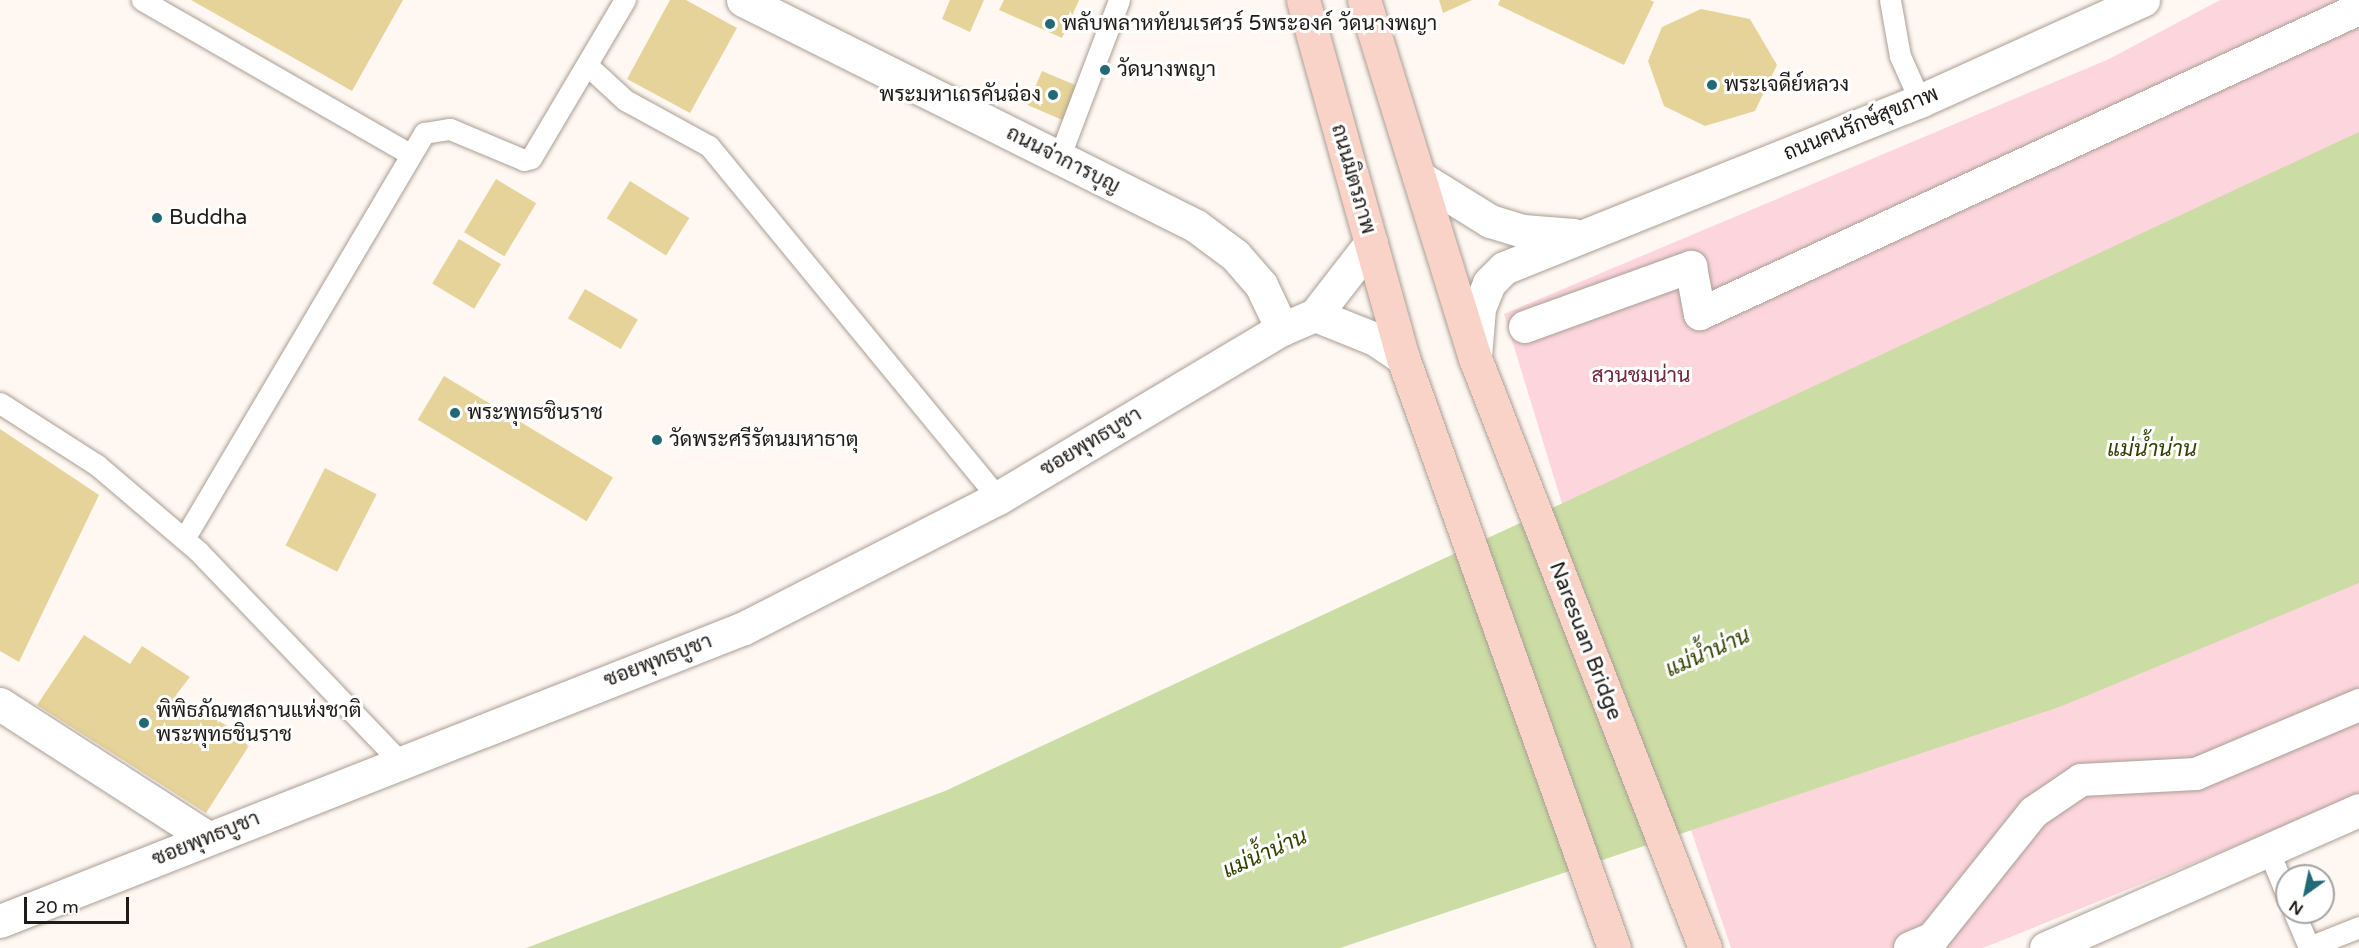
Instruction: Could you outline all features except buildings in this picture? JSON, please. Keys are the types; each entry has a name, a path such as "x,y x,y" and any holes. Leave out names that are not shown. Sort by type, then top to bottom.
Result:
{"main road":[{"name":"ถนนมิตรภาพ","path":"1303,0 1403,358"},
{"path":"1364,0 1419,177 1473,333"},
{"name":"Naresuan Bridge","path":"1473,333 1705,948"},
{"path":"1403,358 1614,948"}],"street":[{"name":"ถนนจ่าการบุญ","path":"743,0 1196,226 1235,255 1261,285 1282,328"},
{"name":"ถนนคนรักษ์สุขภาพ","path":"1473,333 1489,283 1504,268 1575,236 1920,101 2088,12 2143,0"},
{"path":"1526,327 1691,267 1700,314 2359,9"},
{"name":"ถนนคนรักษ์สุขภาพ","path":"1419,177 1490,221 1523,231 1575,236"},
{"path":"1371,243 1315,315 1375,339 1403,358"},
{"name":"ซอยพุทธบูชา","path":"0,921 744,628 998,498 1282,328 1315,315"},
{"path":"0,704 208,838"},
{"path":"1910,948 1933,938 2034,812 2081,780 2196,774 2359,705"},
{"path":"2046,948 2156,896 2269,852 2359,810"}],"lane":[{"path":"142,0 410,154"},
{"path":"184,539 424,133 441,127 524,160 531,158 625,0"},
{"path":"1059,158 1119,0"},
{"path":"1890,0 1900,56 1920,101"},
{"path":"587,65 625,100 709,146 998,498"},
{"path":"0,403 97,465 184,539 400,762"},
{"path":"2269,852 2275,866"},
{"path":"2299,924 2309,947 2359,927"}],"green space":[{"name":"สวนชมน่าน","path":"2220,0 2359,0 2359,148 1570,530 1504,314 2109,59"},
{"path":"2359,571 2359,796 1983,948 1731,948 1691,830"}],"water":[{"name":"แม่น้ำน่าน","path":"2359,132 2359,583 2062,706 1340,948 526,948 945,791"}],"place":[{"name":"พลับพลาหทัยนเรศวร์ 5พระองค์ วัดนางพญา","path":"1050,24"},
{"name":"วัดนางพญา","path":"1105,70"},
{"name":"พระเจดีย์หลวง","path":"1712,85"},
{"name":"พระมหาเถรคันฉ่อง","path":"1053,95"},
{"name":"Buddha","path":"157,218"},
{"name":"พระพุทธชินราช","path":"455,413"},
{"name":"วัดพระศรีรัตนมหาธาตุ","path":"657,440"},
{"name":"พิพิธภัณฑสถานแห่งชาติ พระพุทธชินราช","path":"144,723"}]}
